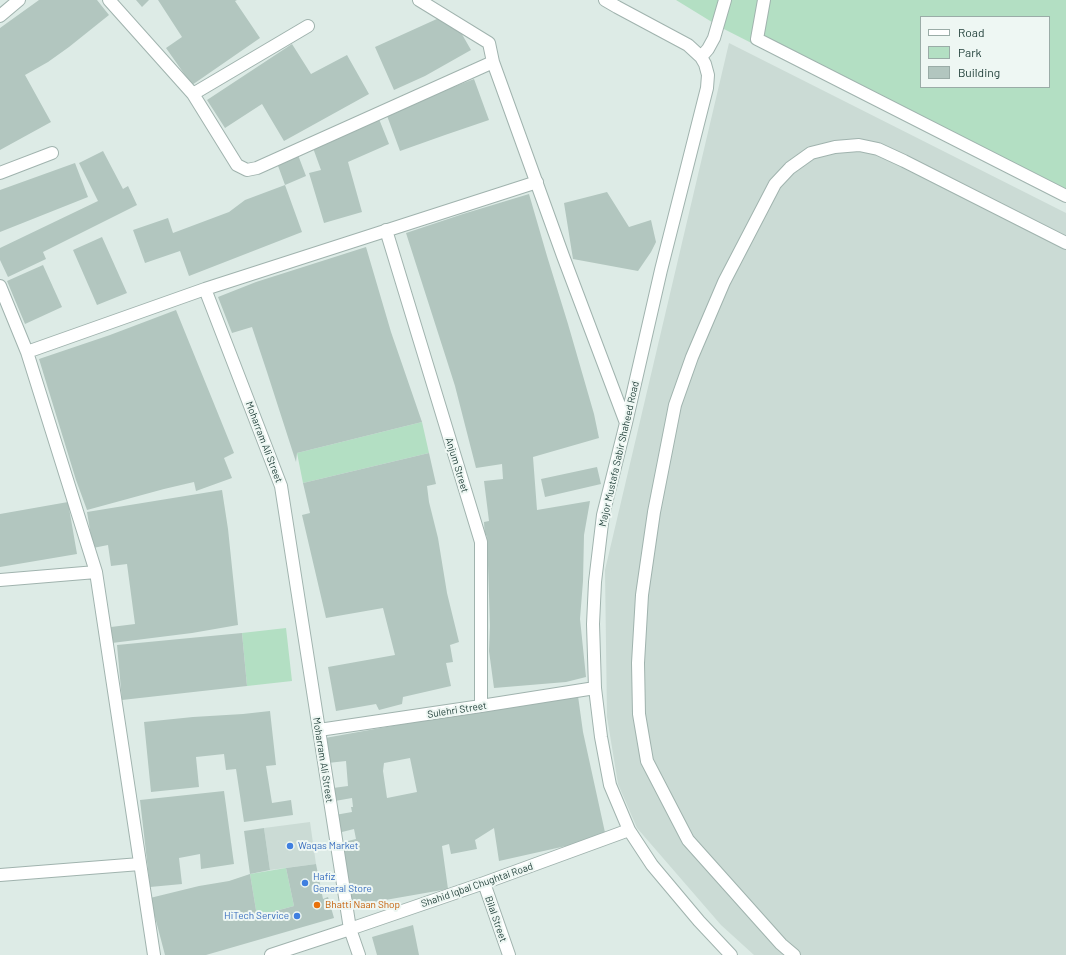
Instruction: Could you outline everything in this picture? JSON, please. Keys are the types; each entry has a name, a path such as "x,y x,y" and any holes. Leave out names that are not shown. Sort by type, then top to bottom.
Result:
{"street":[{"path":"0,16 19,0"},
{"path":"109,0 193,94 237,165 247,170 257,168 493,62"},
{"path":"419,0 489,43 493,62 560,249 626,423"},
{"name":"Major Mustafa Sabir Shaheed Road","path":"605,0 688,45 701,57 708,74 707,88 661,270 603,516 595,582 593,624 595,688 601,737 610,785 629,830 652,865 698,921 731,955"},
{"path":"701,57 708,49 714,38 725,0"},
{"path":"764,0 757,39 1066,196"},
{"path":"193,94 308,26"},
{"path":"794,955 781,944 688,840 647,761 639,714 638,664 642,602 654,512 675,405 692,357 724,282 775,184 790,168 811,153 834,147 859,145 878,149 1066,243"},
{"path":"0,173 52,153"},
{"path":"27,352 205,288 537,182"},
{"name":"Anjum Street","path":"386,230 481,542 481,706"},
{"path":"0,286 27,352 96,572 154,955"},
{"name":"Moharram Ali Street","path":"205,288 281,486 350,929"},
{"path":"0,580 96,572"},
{"name":"Sulehri Street","path":"319,730 595,688"},
{"name":"Shahid Iqbal Chughtai Road","path":"271,955 484,883 629,830"},
{"path":"0,875 140,864"},
{"name":"Bilal Street","path":"484,883 508,955"},
{"path":"350,929 359,955"}],"shaded area":[{"path":"729,43 1066,213 1066,955 754,955 721,925 637,828 618,784 607,717 605,570"},
{"name":"Waqas Market","path":"310,822 316,864 270,870 264,828"}],"green space":[{"path":"676,0 1066,0 1066,203 720,27"},
{"path":"422,422 429,453 303,483 297,453"},
{"path":"286,628 292,681 247,686 242,633"},
{"path":"286,868 294,906 257,916 250,874"}],"building":[{"path":"39,0 97,0 109,15 48,62 25,75 51,122 0,150 0,28"},
{"path":"136,0 149,0 142,7"},
{"path":"158,0 237,0 235,1 260,38 192,85 166,48 182,37"},
{"path":"439,18 459,29 471,50 425,76 394,90 375,47"},
{"path":"292,44 311,74 347,55 369,94 284,141 262,104 225,128 207,100"},
{"path":"474,79 489,120 400,151 386,113"},
{"path":"379,119 389,144 348,162 362,212 324,223 309,173 321,170 313,148"},
{"path":"103,151 123,189 128,186 137,205 43,252 46,259 8,277 0,260 0,248 98,201 79,163"},
{"path":"298,155 306,176 285,185 277,163"},
{"path":"75,163 88,197 0,232 0,190"},
{"path":"285,185 302,232 189,276 180,251 145,263 133,230 168,218 173,233 229,212 245,200"},
{"path":"607,192 629,227 651,220 656,242 638,271 573,259 564,203"},
{"path":"529,194 594,414 599,438 533,457 537,510 590,501 584,535 580,619 586,677 566,682 494,688 489,651 490,626 487,535 485,539 484,522 489,521 484,481 503,479 502,464 476,468 455,386 406,233"},
{"path":"102,237 127,293 97,305 73,250"},
{"path":"366,247 391,332 422,422 297,453 296,462 252,327 232,333 218,297 256,282"},
{"path":"43,265 62,307 25,324 7,281"},
{"path":"176,310 234,453 224,458 232,478 196,491 194,482 87,510 76,480 39,359 110,335"},
{"path":"429,453 436,484 427,486 429,502 438,538 447,593 459,642 450,645 453,662 446,663 451,686 403,697 402,704 379,710 376,704 336,711 328,667 395,655 383,608 326,618 302,515 310,513 303,483"},
{"path":"597,467 601,484 545,497 541,479"},
{"path":"222,490 228,529 238,625 192,633 112,643 111,627 135,624 127,564 111,566 108,545 93,548 87,512"},
{"path":"68,502 77,554 0,567 0,514"},
{"path":"242,633 247,686 122,700 117,645"},
{"path":"578,696 583,732 606,837 499,861 494,828 475,840 477,849 451,854 449,844 442,846 448,889 351,906 340,843 356,839 354,829 338,833 335,815 352,812 352,798 335,801 333,788 348,786 346,761 328,763 325,738 436,718","holes":["410,758 417,792 387,798 383,771 384,763"]},
{"path":"270,711 276,765 266,766 272,803 291,800 293,815 244,822 236,769 226,770 224,754 196,757 199,787 151,792 144,722"},
{"path":"224,791 234,864 201,869 200,854 179,858 182,884 150,887 140,800"},
{"path":"264,828 270,870 250,874 244,831"},
{"path":"316,864 323,899 328,897 334,918 206,955 165,955 150,898 199,886 229,881 250,874 257,916 294,906 286,868"},
{"path":"413,925 419,955 377,955 372,937"}],"place":[{"name":"Waqas Market","path":"290,846"},
{"name":"Hafiz General Store","path":"305,883"},
{"name":"Bhatti Naan Shop","path":"317,905"},
{"name":"HiTech Service","path":"297,916"}]}
